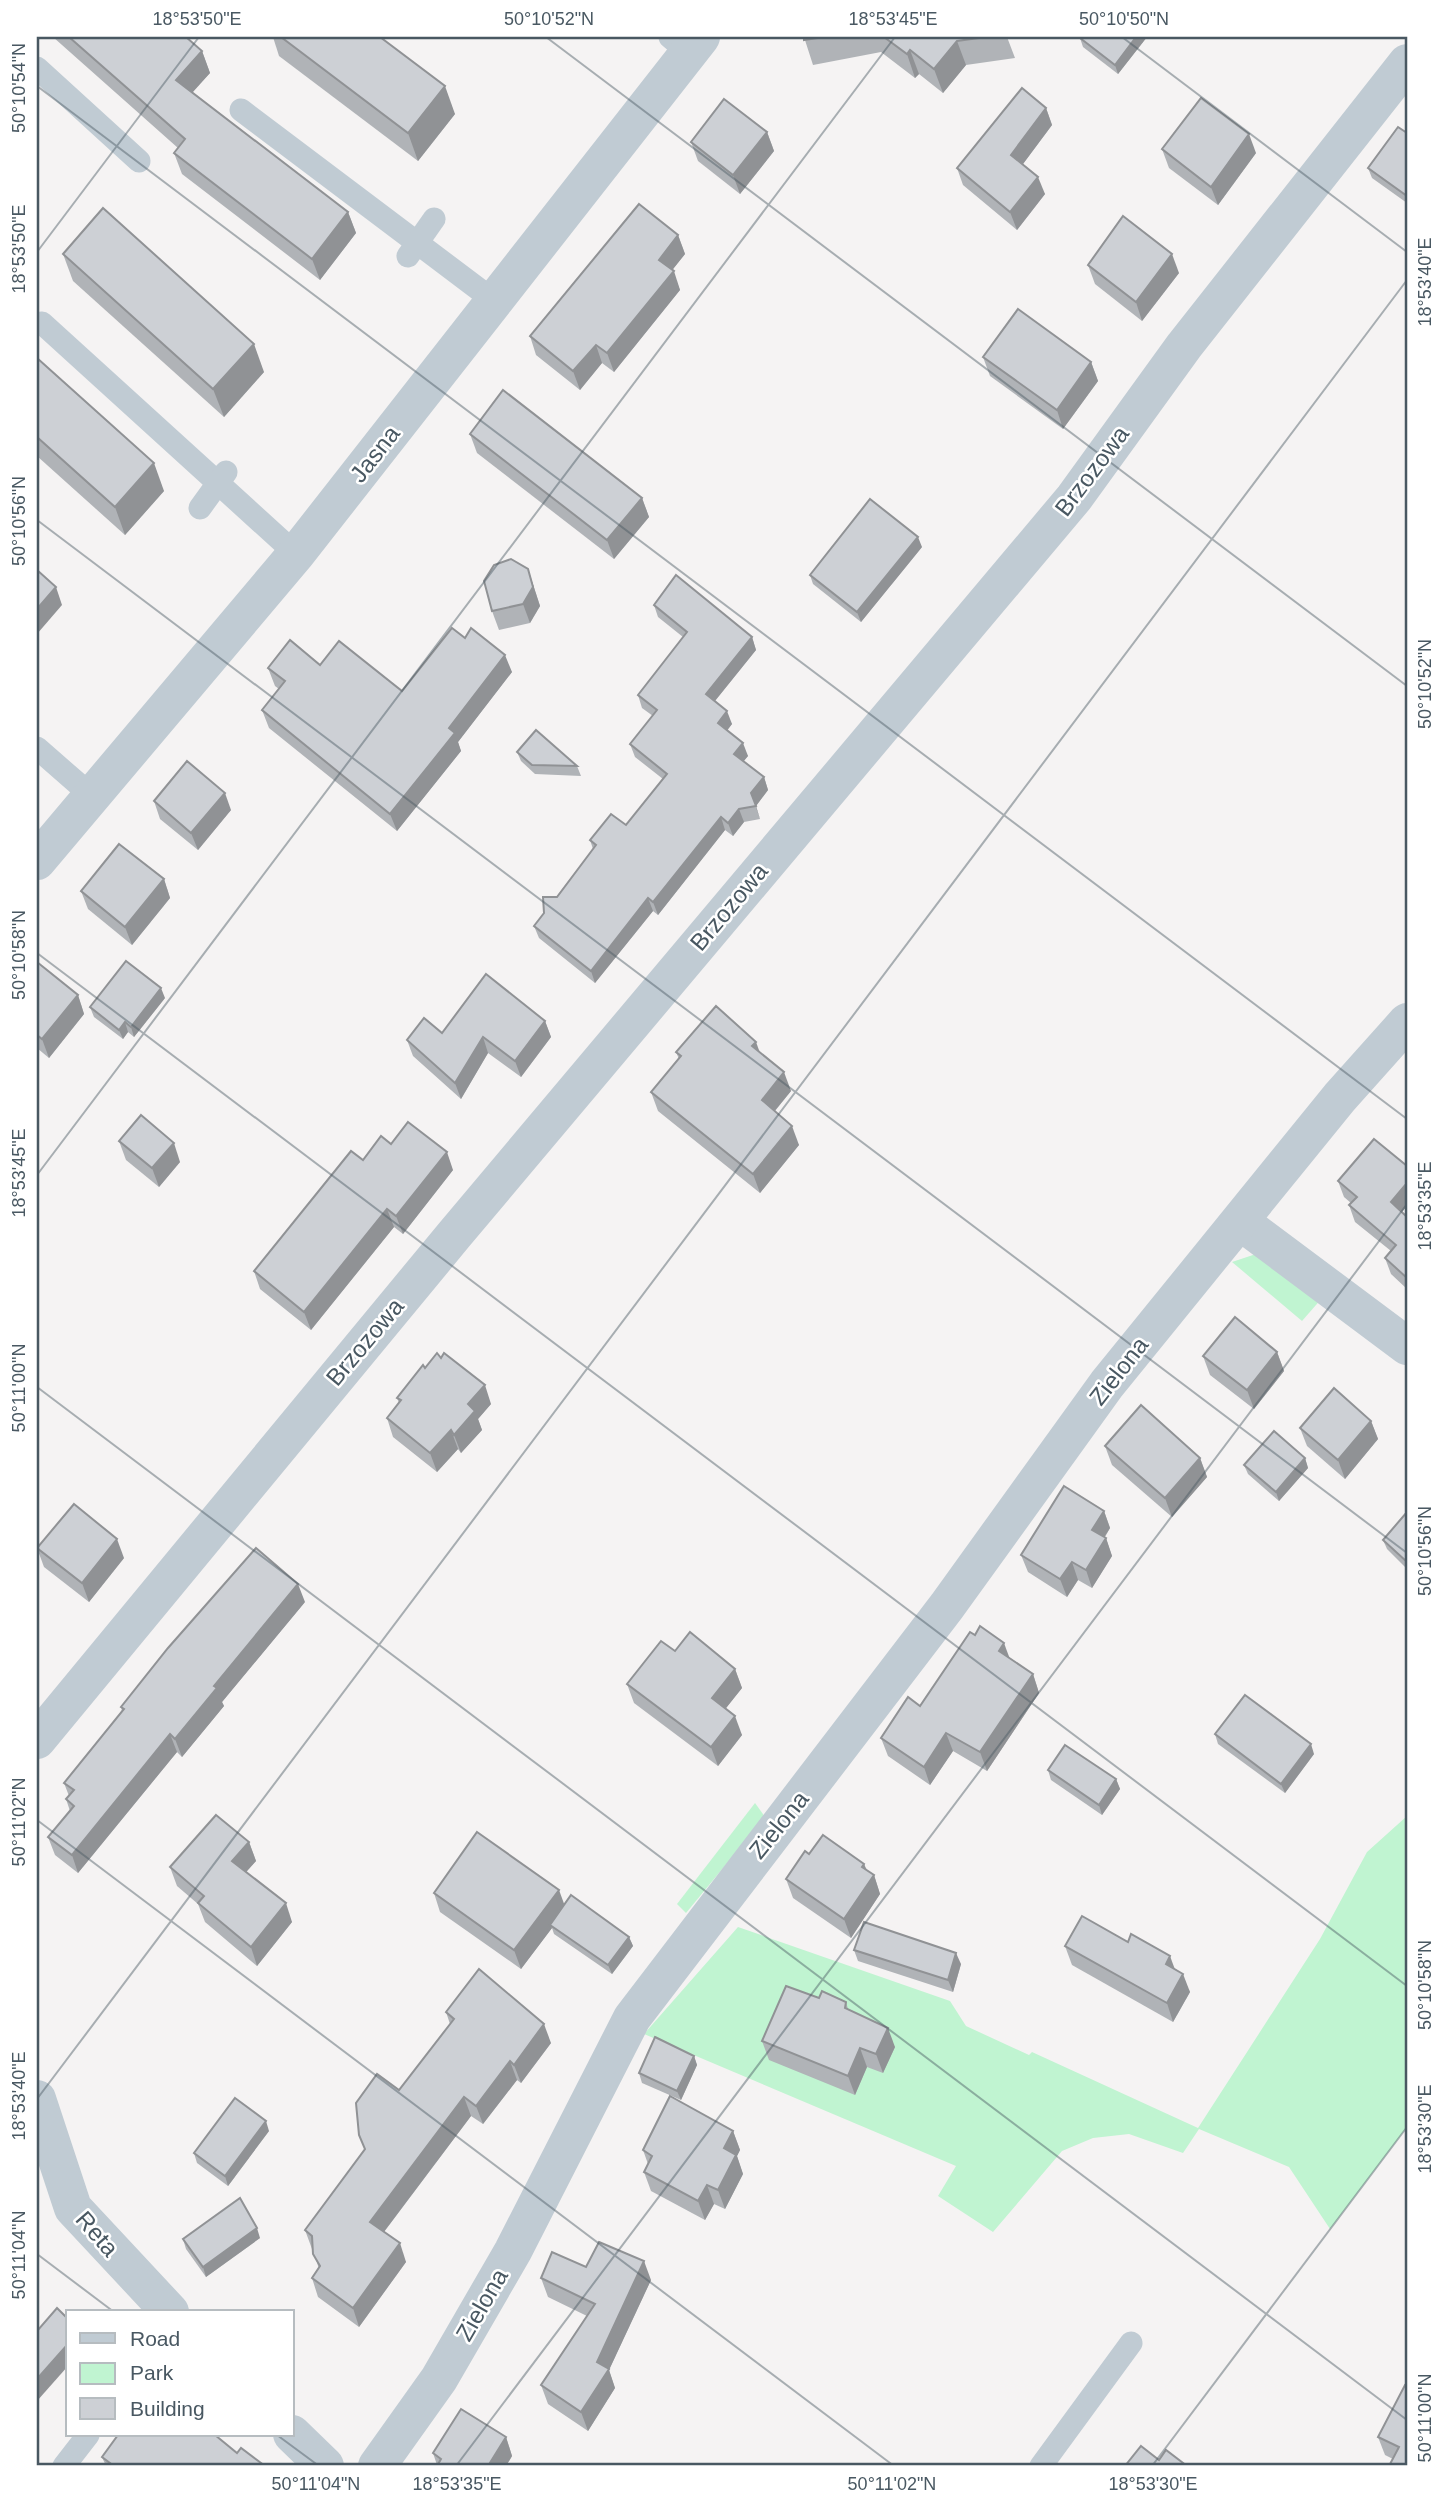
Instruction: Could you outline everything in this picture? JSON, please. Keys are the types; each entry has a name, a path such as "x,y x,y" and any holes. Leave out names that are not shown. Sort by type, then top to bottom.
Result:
{"street":[{"name":"Jasna","path":"37,861 296,554 493,300 686,42"},
{"name":"Brzozowa","path":"37,1740 454,1235 1074,498 1184,346 1407,63"},
{"name":"Zielona","path":"377,2466 439,2379 513,2250 632,2018 947,1606 1107,1384 1340,1097 1407,1022"},
{"path":"1241,1222 1407,1346"},
{"name":"Reta","path":"37,2099 73,2208 168,2310"},
{"path":"294,2436 325,2466"}],"lane":[{"path":"37,68 139,161"},
{"path":"241,110 413,249 493,300"},
{"path":"413,249 434,219"},
{"path":"42,323 222,477 296,554"},
{"path":"201,508 222,477"},
{"path":"37,748 92,796"},
{"path":"1041,2466 1131,2343"},
{"path":"64,2466 87,2436"}],"green space":[{"path":"1256,1254 1323,1297 1302,1321 1232,1262"},
{"path":"755,1803 765,1817 686,1913 677,1904"},
{"path":"1407,1816 1407,2127 1330,2229 1289,2167 1199,2129 1183,2153 1129,2134 1093,2138 1062,2151 993,2232 938,2196 956,2166 644,2034 738,1927 950,2001 966,2026 1029,2055 1032,2052 1198,2128 1320,1939 1367,1852"}],"building":[{"path":"69,37 186,37 202,51 176,80 348,212 312,259 174,153 185,139"},
{"path":"281,37 380,37 445,86 408,133"},
{"path":"884,37 986,37 957,41 934,69 910,50 907,54"},
{"path":"1081,37 1136,37 1115,65"},
{"path":"1022,88 1046,108 1011,155 1038,177 1010,212 957,168"},
{"path":"1201,98 1249,134 1211,187 1162,149"},
{"path":"724,99 767,132 733,175 691,142"},
{"path":"1398,127 1407,133 1407,196 1368,168"},
{"path":"639,204 678,235 659,260 674,271 607,353 596,345 573,371 530,336"},
{"path":"103,208 254,344 213,389 63,254"},
{"path":"1123,216 1172,254 1136,302 1088,265"},
{"path":"1018,309 1091,362 1057,410 983,357"},
{"path":"37,358 154,463 115,507 37,437"},
{"path":"503,390 642,498 607,540 470,434"},
{"path":"870,499 918,537 857,612 810,575"},
{"path":"511,559 528,569 533,587 523,604 492,611 484,581 494,565"},
{"path":"37,570 56,587 37,609"},
{"path":"676,575 752,637 706,694 727,711 718,723 743,743 734,754 764,777 751,793 756,806 739,809 728,823 721,817 653,902 648,898 591,971 534,926 544,913 543,897 557,897 596,845 590,840 611,814 626,825 667,774 630,744 657,710 638,695 687,632 654,605"},
{"path":"452,628 465,638 471,628 505,655 449,728 455,733 390,814 262,710 285,681 268,668 290,640 320,665 339,641 402,691"},
{"path":"536,730 577,766 532,765 517,752"},
{"path":"187,761 225,793 191,833 154,801"},
{"path":"119,844 164,879 125,927 81,891"},
{"path":"126,961 161,988 131,1027 125,1022 119,1030 90,1007"},
{"path":"37,962 78,995 42,1039 37,1035"},
{"path":"486,974 545,1021 515,1061 483,1037 455,1083 407,1040 424,1018 442,1033"},
{"path":"716,1006 756,1042 752,1046 784,1072 762,1100 792,1126 753,1174 651,1092 681,1056 676,1052"},
{"path":"141,1115 174,1143 152,1168 119,1141"},
{"path":"408,1122 447,1152 396,1216 387,1209 304,1312 254,1271 351,1151 363,1160 381,1136 391,1144"},
{"path":"1374,1139 1407,1166 1407,1183 1391,1202 1407,1217 1407,1278 1385,1258 1396,1245 1349,1205 1357,1197 1338,1181"},
{"path":"1235,1317 1277,1352 1247,1390 1203,1356"},
{"path":"437,1353 441,1358 444,1353 485,1385 468,1404 475,1411 454,1435 451,1430 430,1453 387,1418 401,1400 397,1398 423,1365 425,1368"},
{"path":"1334,1388 1371,1421 1338,1460 1300,1428"},
{"path":"1141,1405 1200,1458 1165,1498 1105,1446"},
{"path":"1274,1431 1305,1458 1276,1492 1244,1465"},
{"path":"1064,1486 1104,1511 1092,1530 1106,1538 1086,1570 1072,1562 1060,1579 1021,1555"},
{"path":"74,1504 117,1539 82,1583 37,1548"},
{"path":"1407,1512 1407,1562 1383,1540"},
{"path":"256,1548 298,1584 214,1686 217,1688 175,1739 170,1734 72,1855 48,1837 74,1806 66,1799 74,1790 64,1783 124,1709 121,1707 168,1648"},
{"path":"980,1626 1004,1643 999,1651 1033,1674 980,1752 946,1733 924,1767 881,1738 908,1697 920,1706 970,1632 975,1635"},
{"path":"690,1632 735,1669 712,1698 735,1716 711,1747 627,1684 661,1641 675,1651"},
{"path":"1245,1695 1311,1744 1281,1784 1215,1734"},
{"path":"1065,1745 1116,1779 1099,1805 1048,1770"},
{"path":"216,1815 249,1842 232,1861 286,1903 251,1947 198,1903 204,1896 170,1867"},
{"path":"477,1832 559,1890 514,1950 434,1893"},
{"path":"823,1835 864,1864 862,1867 874,1875 844,1919 786,1879 805,1851 809,1854"},
{"path":"571,1895 629,1937 608,1965 550,1925"},
{"path":"1082,1916 1128,1942 1131,1934 1170,1956 1166,1964 1183,1974 1167,2003 1065,1946"},
{"path":"864,1922 956,1953 948,1980 854,1950"},
{"path":"479,1969 544,2024 514,2065 510,2061 476,2106 464,2097 370,2222 400,2243 353,2308 312,2278 320,2266 313,2254 312,2236 305,2230 365,2149 359,2135 356,2103 377,2074 399,2090 454,2019 446,2012"},
{"path":"786,1986 819,1998 822,1991 846,2002 845,2008 888,2028 876,2054 860,2048 848,2076 762,2041"},
{"path":"655,2037 694,2056 677,2091 639,2073"},
{"path":"670,2096 733,2131 724,2148 736,2155 718,2190 707,2185 698,2201 644,2172 652,2156 643,2150"},
{"path":"235,2098 266,2121 225,2176 194,2153"},
{"path":"240,2198 257,2228 203,2267 183,2239"},
{"path":"599,2242 644,2261 597,2362 609,2369 581,2412 541,2385 595,2304 541,2278 552,2252 586,2267"},
{"path":"57,2308 66,2317 66,2346 37,2379 37,2331"},
{"path":"1405,2385 1407,2466 1389,2466 1399,2447 1378,2437"},
{"path":"461,2409 506,2437 488,2466 437,2466 441,2459 433,2453"},
{"path":"117,2436 216,2436 237,2453 241,2448 265,2466 114,2466 102,2457"},
{"path":"1141,2446 1159,2460 1166,2450 1187,2466 1125,2466"}]}
